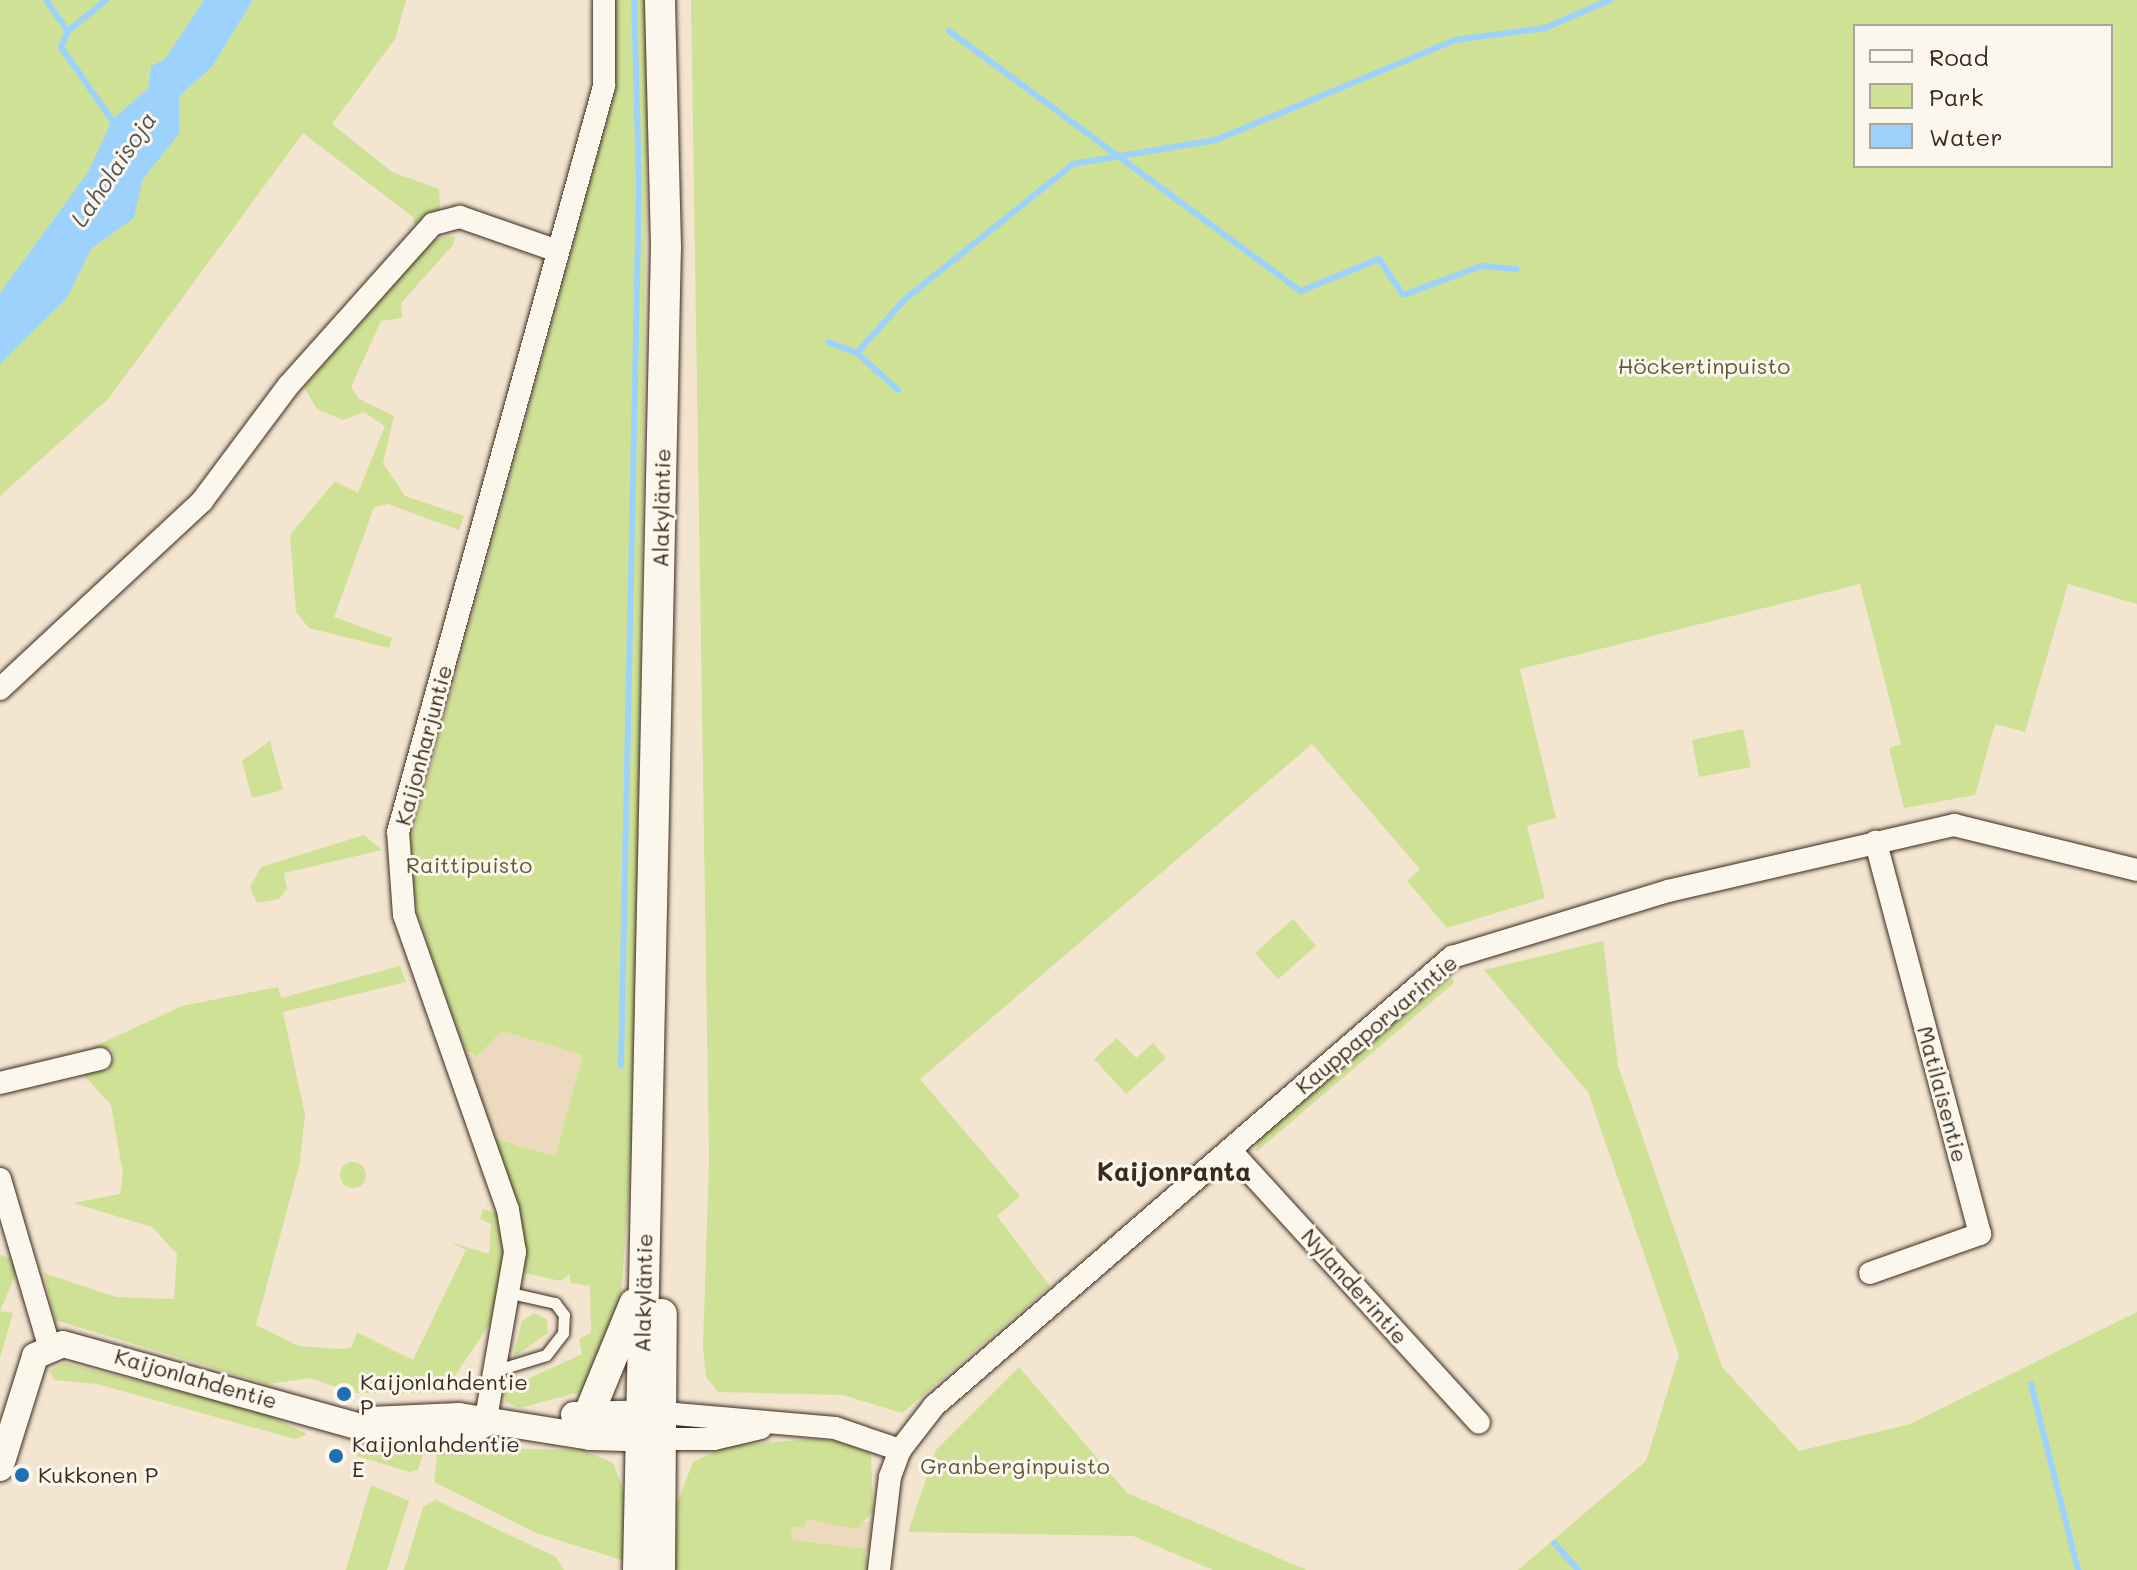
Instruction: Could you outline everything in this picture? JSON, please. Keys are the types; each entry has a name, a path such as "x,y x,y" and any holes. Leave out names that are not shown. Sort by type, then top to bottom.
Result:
{"main road":[{"name":"Alakyläntie","path":"638,1570 652,1425 653,1016 666,247 660,0"},
{"name":"Alakyläntie","path":"653,1016 643,1279 660,1570"},
{"path":"590,1411 643,1279"}],"street":[{"name":"Kaijonharjuntie","path":"485,1424 511,1293 508,1210 404,915 398,832 555,250 604,86 604,0"},
{"path":"0,689 202,501 288,386 433,224 460,217 555,250"},
{"name":"Kauppaporvarintie","path":"879,1570 883,1511 900,1450 934,1406 1431,972 1476,945 1876,842 1977,826 2137,870"},
{"name":"Matilaisentie","path":"1870,1273 1980,1234 1876,842"},
{"path":"0,1083 100,1059"},
{"name":"Nylanderintie","path":"1230,1150 1479,1423"},
{"path":"0,1179 49,1345 26,1378 0,1468"},
{"name":"Kaijonlahdentie","path":"49,1345 83,1346 342,1420 432,1440 459,1437 485,1424 652,1425"},
{"name":"Kaijonlahdentie","path":"540,1426 590,1411 652,1425"},
{"path":"652,1425 714,1439 766,1427 835,1428 900,1450"}],"lane":[{"path":"494,1371 546,1355 563,1333 564,1315 555,1303 511,1293"}],"shaded area":[{"path":"502,1031 583,1055 555,1156 494,1138 461,1051 478,1057"},
{"path":"873,1512 869,1553 791,1540 792,1527 805,1519 870,1522"}],"green space":[{"path":"0,0 204,0 165,59 151,66 148,88 112,120 88,172 0,293"},
{"path":"253,0 406,0 395,39 332,124 392,172 439,189 440,211 414,225 413,217 303,133 109,398 0,496 0,364 67,298 91,249 134,218 143,179 179,134 179,96 212,67"},
{"name":"Raittipuisto","path":"610,0 645,0 648,38 636,1099 620,1307 584,1391 520,1408 506,1402 504,1390 582,1354 579,1339 591,1333 590,1286 570,1283 570,1274 561,1281 524,1273 518,1215 489,1137 555,1156 583,1055 502,1031 477,1057 464,1049 418,915 410,868 412,836 616,88"},
{"name":"Höckertinpuisto","path":"691,0 2137,0 2137,604 2068,584 2025,732 1995,724 1975,795 1904,808 1889,748 1901,744 1860,584 1520,669 1556,818 1527,826 1545,898 1447,928 1407,881 1420,869 1312,744 920,1079 1020,1196 997,1216 1050,1286 902,1413 843,1395 718,1392 706,1377 703,1348 709,1159"},
{"path":"447,236 455,237 453,245 401,303 402,318 381,321 351,387 359,399 394,416 383,463 405,496 464,516 459,530 388,504 374,507 334,617 392,638 389,648 309,628 296,612 290,535 335,481 358,493 385,426 364,412 343,420 317,409 304,387 430,242"},
{"path":"1743,729 1751,767 1699,777 1692,740"},
{"path":"270,741 283,790 252,798 242,761"},
{"path":"364,835 382,850 284,873 287,889 279,899 257,903 250,887 261,867"},
{"path":"1293,919 1316,946 1278,979 1255,953"},
{"path":"1603,941 1618,1066 1722,1367 1799,1451 1910,1424 2137,1312 2137,1570 1518,1570 1646,1461 1679,1355 1588,1092 1484,970"},
{"path":"400,966 406,982 283,1012 305,1115 300,1162 256,1325 299,1346 341,1349 351,1348 357,1332 413,1360 466,1250 451,1242 489,1254 491,1224 480,1219 483,1209 502,1214 505,1260 490,1324 443,1393 352,1393 311,1378 267,1384 55,1320 44,1273 116,1297 174,1299 177,1254 152,1227 73,1203 120,1194 123,1174 111,1105 82,1073 107,1071 115,1057 112,1049 91,1048 182,1006 278,987 281,998"},
{"path":"1449,977 1455,982 1256,1152 1258,1141"},
{"path":"1117,1038 1136,1058 1153,1043 1166,1058 1126,1094 1094,1059"},
{"path":"353,1162 362,1166 366,1175 362,1184 353,1188 344,1184 340,1175 344,1166"},
{"path":"0,1255 15,1260 15,1276 0,1311"},
{"path":"0,1311 13,1313 0,1358"},
{"path":"534,1313 547,1320 548,1333 513,1358 522,1321"},
{"path":"64,1363 257,1410 307,1434 295,1439 97,1384 54,1380 49,1371"},
{"name":"Granberginpuisto","path":"1019,1367 1127,1493 1307,1570 1213,1570 1133,1536 908,1532 936,1450"},
{"path":"810,1439 845,1442 871,1454 873,1512 856,1529 806,1519 805,1527 792,1527 791,1540 865,1549 868,1570 674,1570 675,1509 693,1462 727,1446"},
{"path":"355,1447 422,1447 424,1451 418,1470 410,1472 357,1456"},
{"path":"438,1447 583,1450 613,1463 624,1491 625,1561 536,1533 434,1482"},
{"path":"371,1485 409,1501 387,1570 346,1570"},
{"path":"436,1500 556,1557 564,1570 404,1570 423,1507"}],"water":[{"name":"Laholaisoja","path":"204,0 253,0 212,67 179,96 179,134 143,179 134,218 91,249 67,298 0,364 0,293 88,172 112,120 148,88 151,66 165,59"}],"waterway":[{"path":"46,0 68,31"},
{"path":"106,0 68,31 61,47 112,120"},
{"path":"621,1066 639,187 634,0"},
{"path":"857,353 904,300 1073,164 1216,140 1455,40 1545,28 1610,0"},
{"path":"949,31 1301,291 1379,259 1403,295 1482,266 1517,269"},
{"path":"828,342 857,353 898,390"},
{"path":"2031,1384 2078,1570"},
{"path":"1554,1543 1578,1570"}],"place":[{"name":"Kaijonlahdentie P","path":"344,1394"},
{"name":"Kaijonlahdentie E","path":"336,1456"},
{"name":"Kukkonen P","path":"22,1475"}],"district":[{"name":"Kaijonranta","path":"1174,1172"}]}
